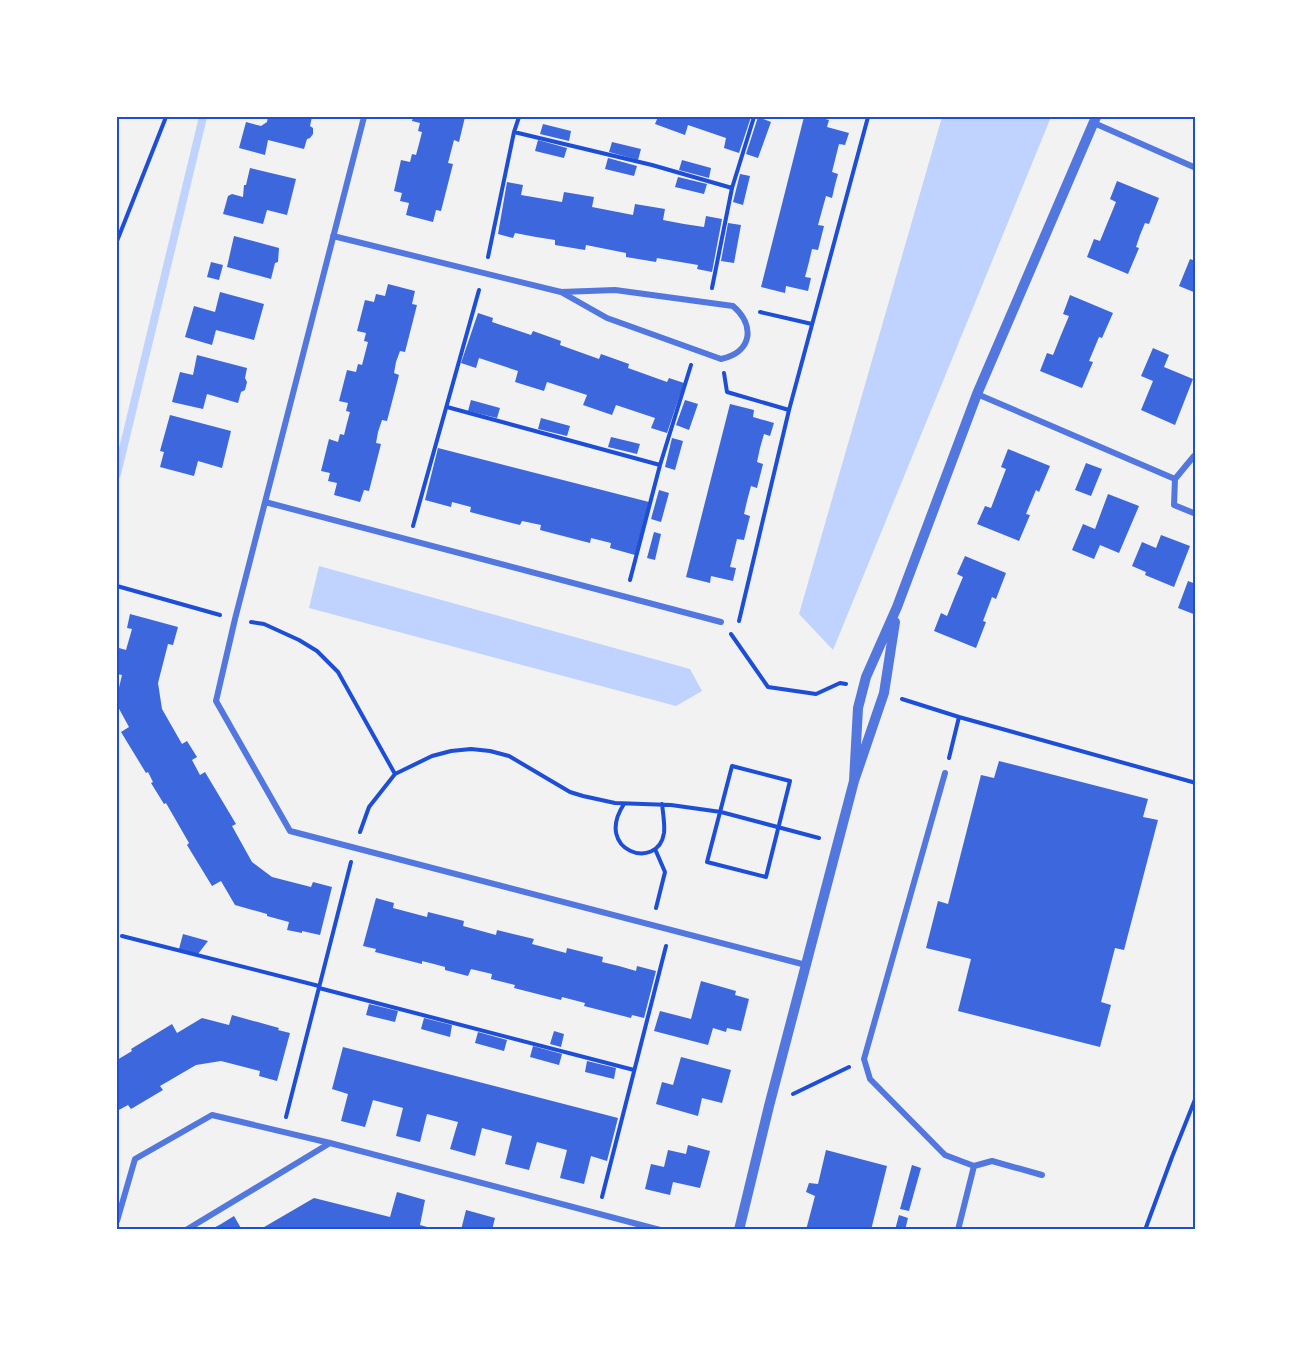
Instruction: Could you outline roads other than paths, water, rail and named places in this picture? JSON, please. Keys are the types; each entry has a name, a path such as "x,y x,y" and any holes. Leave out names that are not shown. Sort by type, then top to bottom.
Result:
{"street":[{"path":"364,117 216,701 290,831 806,965"},
{"path":"854,781 858,708 863,687 897,607 977,394 1095,120 1196,168"},
{"path":"333,236 561,292 607,318 721,359 741,352 747,340 747,326 743,314 733,306 615,290 561,292"},
{"path":"977,394 1175,479"},
{"path":"1196,457 1194,456 1175,479 1174,505 1196,513"},
{"path":"265,502 721,622"},
{"path":"739,1230 854,781 884,693 897,607"},
{"path":"945,773 864,1059 870,1078 945,1155 974,1166 992,1161 1042,1175"},
{"path":"117,1221 135,1159 212,1115 330,1143 660,1230"},
{"path":"186,1230 330,1143"},
{"path":"958,1230 974,1166"}],"water":[{"path":"942,117 1051,117 833,650 799,614"},
{"path":"319,566 690,669 702,691 676,706 309,608"}],"waterway":[{"path":"117,474 203,117"}]}
